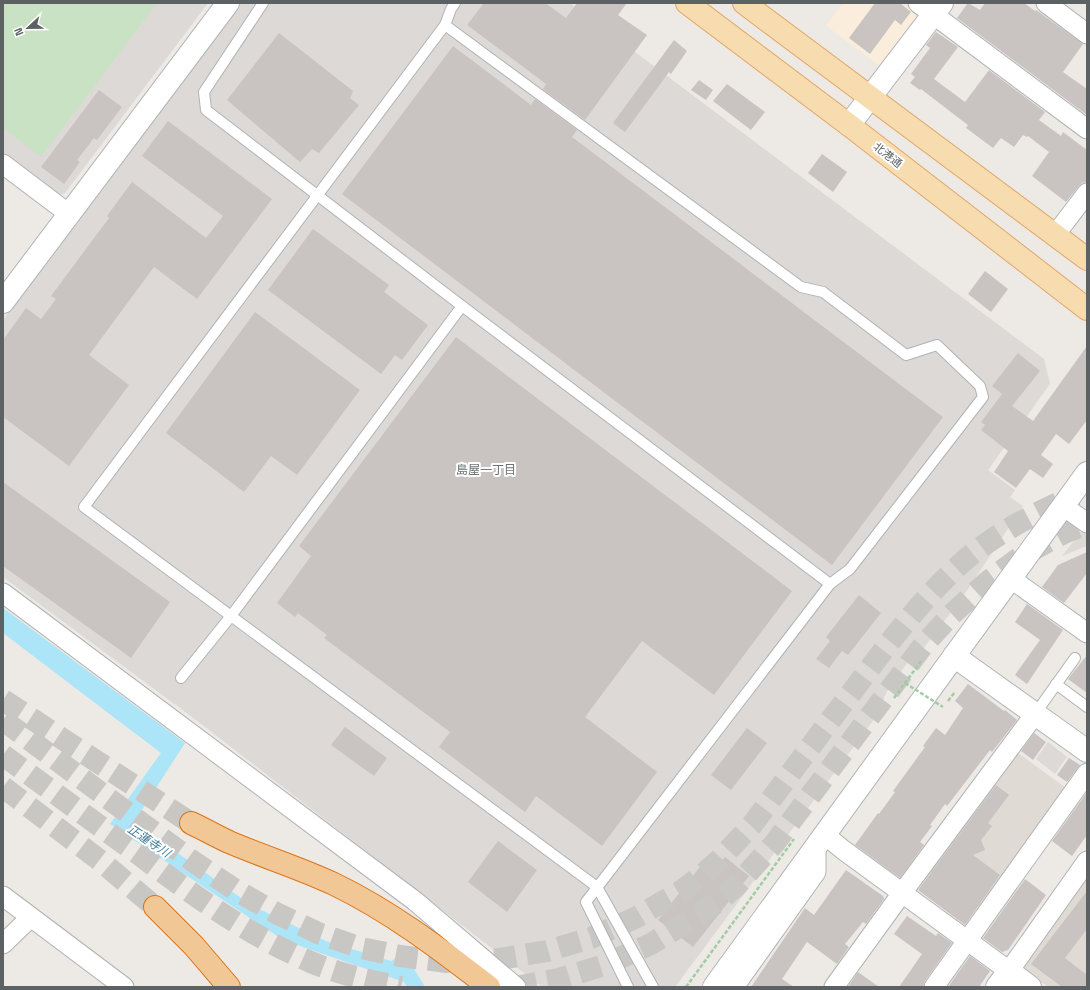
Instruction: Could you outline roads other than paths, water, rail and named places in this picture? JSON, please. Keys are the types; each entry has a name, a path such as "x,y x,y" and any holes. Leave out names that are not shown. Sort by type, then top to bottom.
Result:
{"highway":[{"path":"191,823 229,842 313,874 367,901 436,946 489,987"},
{"path":"155,907 194,946 229,987"}],"main road":[{"name":"北港通","path":"687,3 849,125 1087,308"},
{"path":"744,3 1087,259"}],"street":[{"path":"3,302 228,3"},
{"path":"1046,3 1087,34"},
{"path":"849,125 870,98 931,7 1087,129"},
{"path":"3,164 69,214"},
{"path":"1055,235 1087,193"},
{"path":"714,987 1087,473"},
{"path":"1063,506 1087,523"},
{"path":"1010,578 1086,631"},
{"path":"3,593 415,901 516,987"},
{"path":"954,656 1087,751"},
{"path":"834,987 902,892 1034,714"},
{"path":"934,987 1087,773"},
{"path":"820,840 842,849 967,941 1003,979 1030,987"},
{"path":"734,987 816,872 820,840"},
{"path":"1003,979 1087,861"},
{"path":"3,896 124,987"},
{"path":"3,944 31,917"}],"lane":[{"path":"263,3 204,92 206,110 462,306 830,584"},
{"path":"455,3 445,25 84,508 597,887 653,987"},
{"path":"445,25 802,287 823,292 906,355 937,345 980,386 983,397 850,569 830,584 586,902 628,987"},
{"path":"180,678 231,616 462,306"},
{"path":"1034,714 1075,658"},
{"path":"1056,684 1087,707"}],"water":[{"name":"正蓮寺川","path":"3,608 185,743 134,822 251,905 326,941 391,961 405,954 425,987 407,987 404,982 283,940 110,824 161,753 3,633"}],"tunnel":[{"path":"3,720 191,860 234,889 276,913 318,933 361,948 400,956 447,962 500,959 547,951 591,938 635,918 681,891 701,876 718,861 752,825 892,640 920,606 950,574 978,549 1005,531 1047,508 1076,495"},
{"path":"515,987 559,979 604,965 651,944 719,901 737,885 774,844 922,647 951,615 987,582 1023,555 1064,533 1087,524"},
{"path":"3,700 191,823"},
{"path":"3,755 200,899 266,940 313,963 335,971 401,987"},
{"path":"3,787 102,862 155,907"}],"district":[{"name":"島屋一丁目","path":"486,470"}]}
